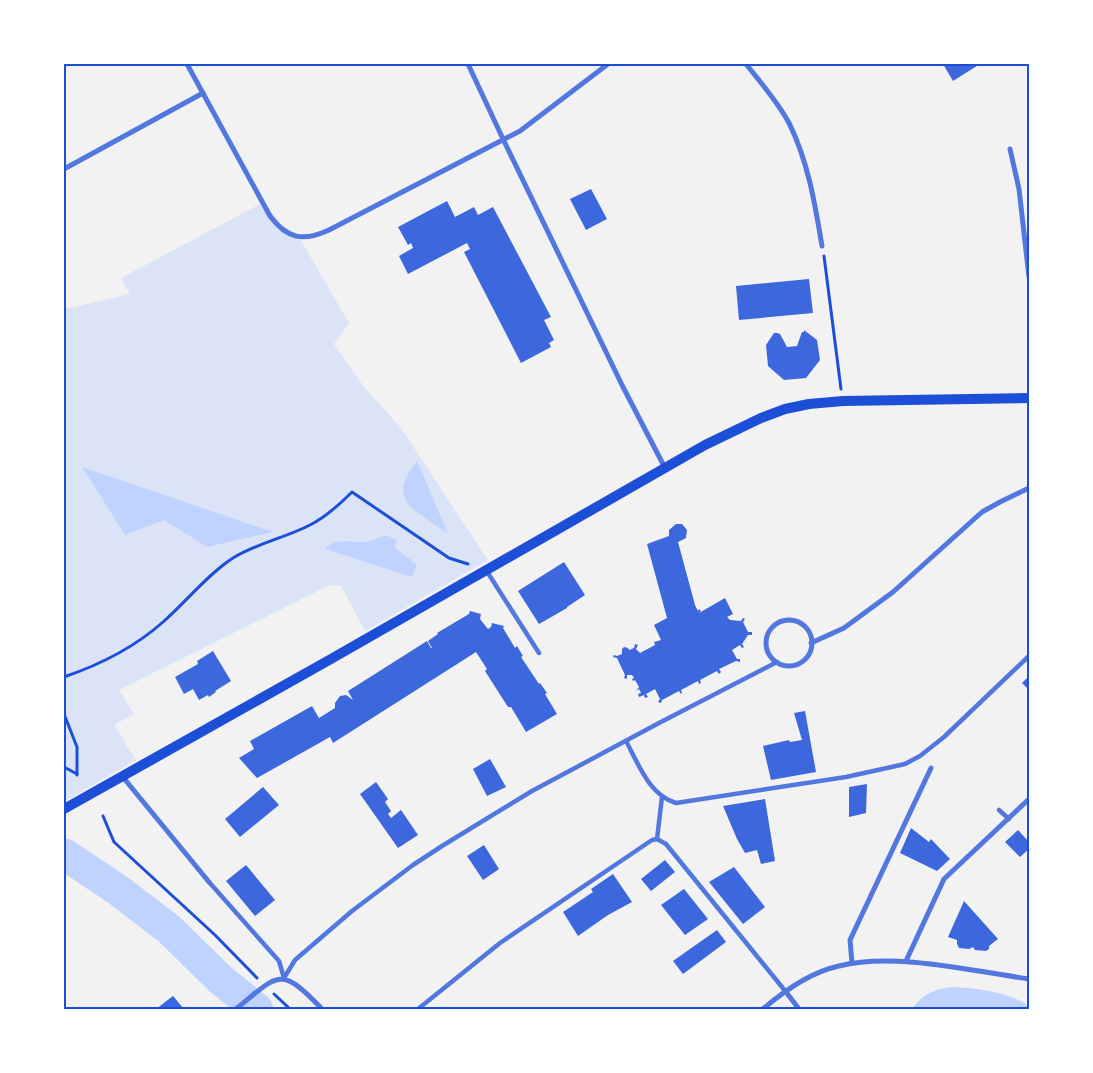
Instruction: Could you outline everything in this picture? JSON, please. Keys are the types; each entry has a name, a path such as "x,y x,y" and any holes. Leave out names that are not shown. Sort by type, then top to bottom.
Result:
{"main road":[{"path":"64,809 742,426 773,413 809,404 843,401 1029,398"}],"street":[{"path":"187,64 264,206 277,225 293,236 313,237 520,131 608,64"},
{"path":"468,64 622,385 665,468"},
{"path":"746,64 778,106 792,131 813,194 822,246"},
{"path":"64,169 203,93"},
{"path":"1010,149 1019,189 1029,277"},
{"path":"811,643 838,631 873,608 912,577 978,516 995,504 1029,488"},
{"path":"486,570 539,654"},
{"path":"782,621 796,621 807,629 811,643 810,650 803,661 790,666 777,662 767,650 767,635 776,624 782,621"},
{"path":"626,740 645,776 662,797 676,803 853,776 905,764 920,756 944,738 1029,656"},
{"path":"284,978 295,960 352,911 406,871 487,818 626,740 777,662"},
{"path":"852,964 850,940 931,768"},
{"path":"122,776 209,882 279,961 284,978"},
{"path":"418,1009 513,933 654,840 662,797"},
{"path":"906,961 944,879 1029,799"},
{"path":"999,810 1009,819"},
{"path":"654,840 666,844 799,1009"},
{"path":"763,1009 786,992 823,971 852,964 906,961 1029,979"},
{"path":"236,1009 263,986 284,978 298,985 322,1009"}],"path":[{"path":"822,246 843,401"},
{"path":"64,677 102,662 143,638 162,623 232,558 309,526 328,514 352,492 449,558 486,570"},
{"path":"64,714 76,747 77,775 64,767"},
{"path":"103,816 114,842 211,932 263,986 290,1009"}],"shaded area":[{"path":"264,202 282,225 298,235 349,323 334,344 364,387 401,428 488,560 365,631 341,586 330,585 119,690 134,714 114,725 136,760 64,802 64,309 130,294 121,278"}],"water":[{"path":"417,461 448,534 411,508 406,501 403,489 404,484"},
{"path":"82,467 273,532 207,547 164,520 125,535"},
{"path":"389,536 397,541 394,547 417,565 412,577 325,549 334,543 343,541 367,542"},
{"path":"952,987 971,988 1002,994 1021,1001 1029,1006 1029,1009 912,1009 929,993"}],"building":[{"path":"943,64 980,64 953,81"},
{"path":"591,189 607,219 586,230 570,199"},
{"path":"447,201 455,217 474,207 478,215 493,207 551,317 544,320 554,340 549,343 551,347 521,363 464,252 470,249 467,243 408,274 399,256 413,248 411,243 408,245 398,227"},
{"path":"809,279 813,313 739,320 736,286"},
{"path":"804,330 817,340 820,360 806,378 784,380 768,366 766,345 774,333 777,333 780,334 787,347 797,346"},
{"path":"676,524 682,524 687,530 686,538 678,542 695,605 698,611 699,609 701,611 699,613 725,598 733,614 727,617 730,620 741,621 743,618 745,619 743,622 748,632 752,632 752,635 748,635 742,644 744,647 742,648 740,645 732,650 737,659 740,659 740,662 736,661 719,669 721,672 719,674 717,671 700,680 701,683 699,684 698,681 681,690 681,694 679,691 662,700 661,703 658,702 660,699 655,689 646,694 648,697 645,698 644,695 639,697 638,694 641,693 639,689 636,691 639,687 635,680 633,681 632,679 634,678 632,675 627,675 627,679 624,678 625,675 617,658 613,657 614,655 622,654 624,647 629,650 634,648 635,644 638,645 636,649 640,653 655,645 654,642 661,640 654,625 667,618 647,544 669,536 669,530"},
{"path":"564,562 585,595 539,624 518,591"},
{"path":"470,611 481,614 480,619 488,629 492,623 504,626 503,628 515,648 517,646 523,656 521,657 547,693 545,694 557,714 526,732 485,671 487,669 476,652 333,743 330,737 257,778 239,758 254,749 250,741 312,706 319,718 335,708 335,703 340,696 346,695 353,700 348,691 427,641 432,648 428,641 437,633 469,614"},
{"path":"213,651 231,681 209,697 208,695 199,700 193,689 184,694 175,677 198,664 197,661"},
{"path":"1029,676 1029,690 1022,683"},
{"path":"805,711 816,772 771,780 763,746 789,740 790,742 802,740 794,713"},
{"path":"490,759 506,787 487,796 473,769"},
{"path":"376,782 388,799 385,802 391,811 388,814 391,818 401,810 418,835 398,848 360,794"},
{"path":"867,784 866,813 849,817 849,787"},
{"path":"263,787 279,805 240,837 225,819"},
{"path":"765,799 775,861 761,864 757,850 745,853 723,806"},
{"path":"911,828 929,842 931,839 950,859 937,871 900,853"},
{"path":"1018,830 1029,842 1029,849 1020,857 1005,842"},
{"path":"484,845 499,869 483,880 467,856"},
{"path":"665,860 675,872 651,891 641,879"},
{"path":"246,865 275,900 255,916 226,881"},
{"path":"734,867 765,907 743,924 709,882"},
{"path":"613,874 632,902 608,915 578,936 563,912 593,892 591,889"},
{"path":"684,889 708,919 685,935 661,905"},
{"path":"964,901 998,939 986,951 975,950 973,947 969,949 959,948 957,940 948,937"},
{"path":"717,930 726,942 683,974 673,961"},
{"path":"173,996 184,1009 156,1009"}],"waterway":[{"path":"64,854 118,890 169,929 220,979 257,1009"}]}
